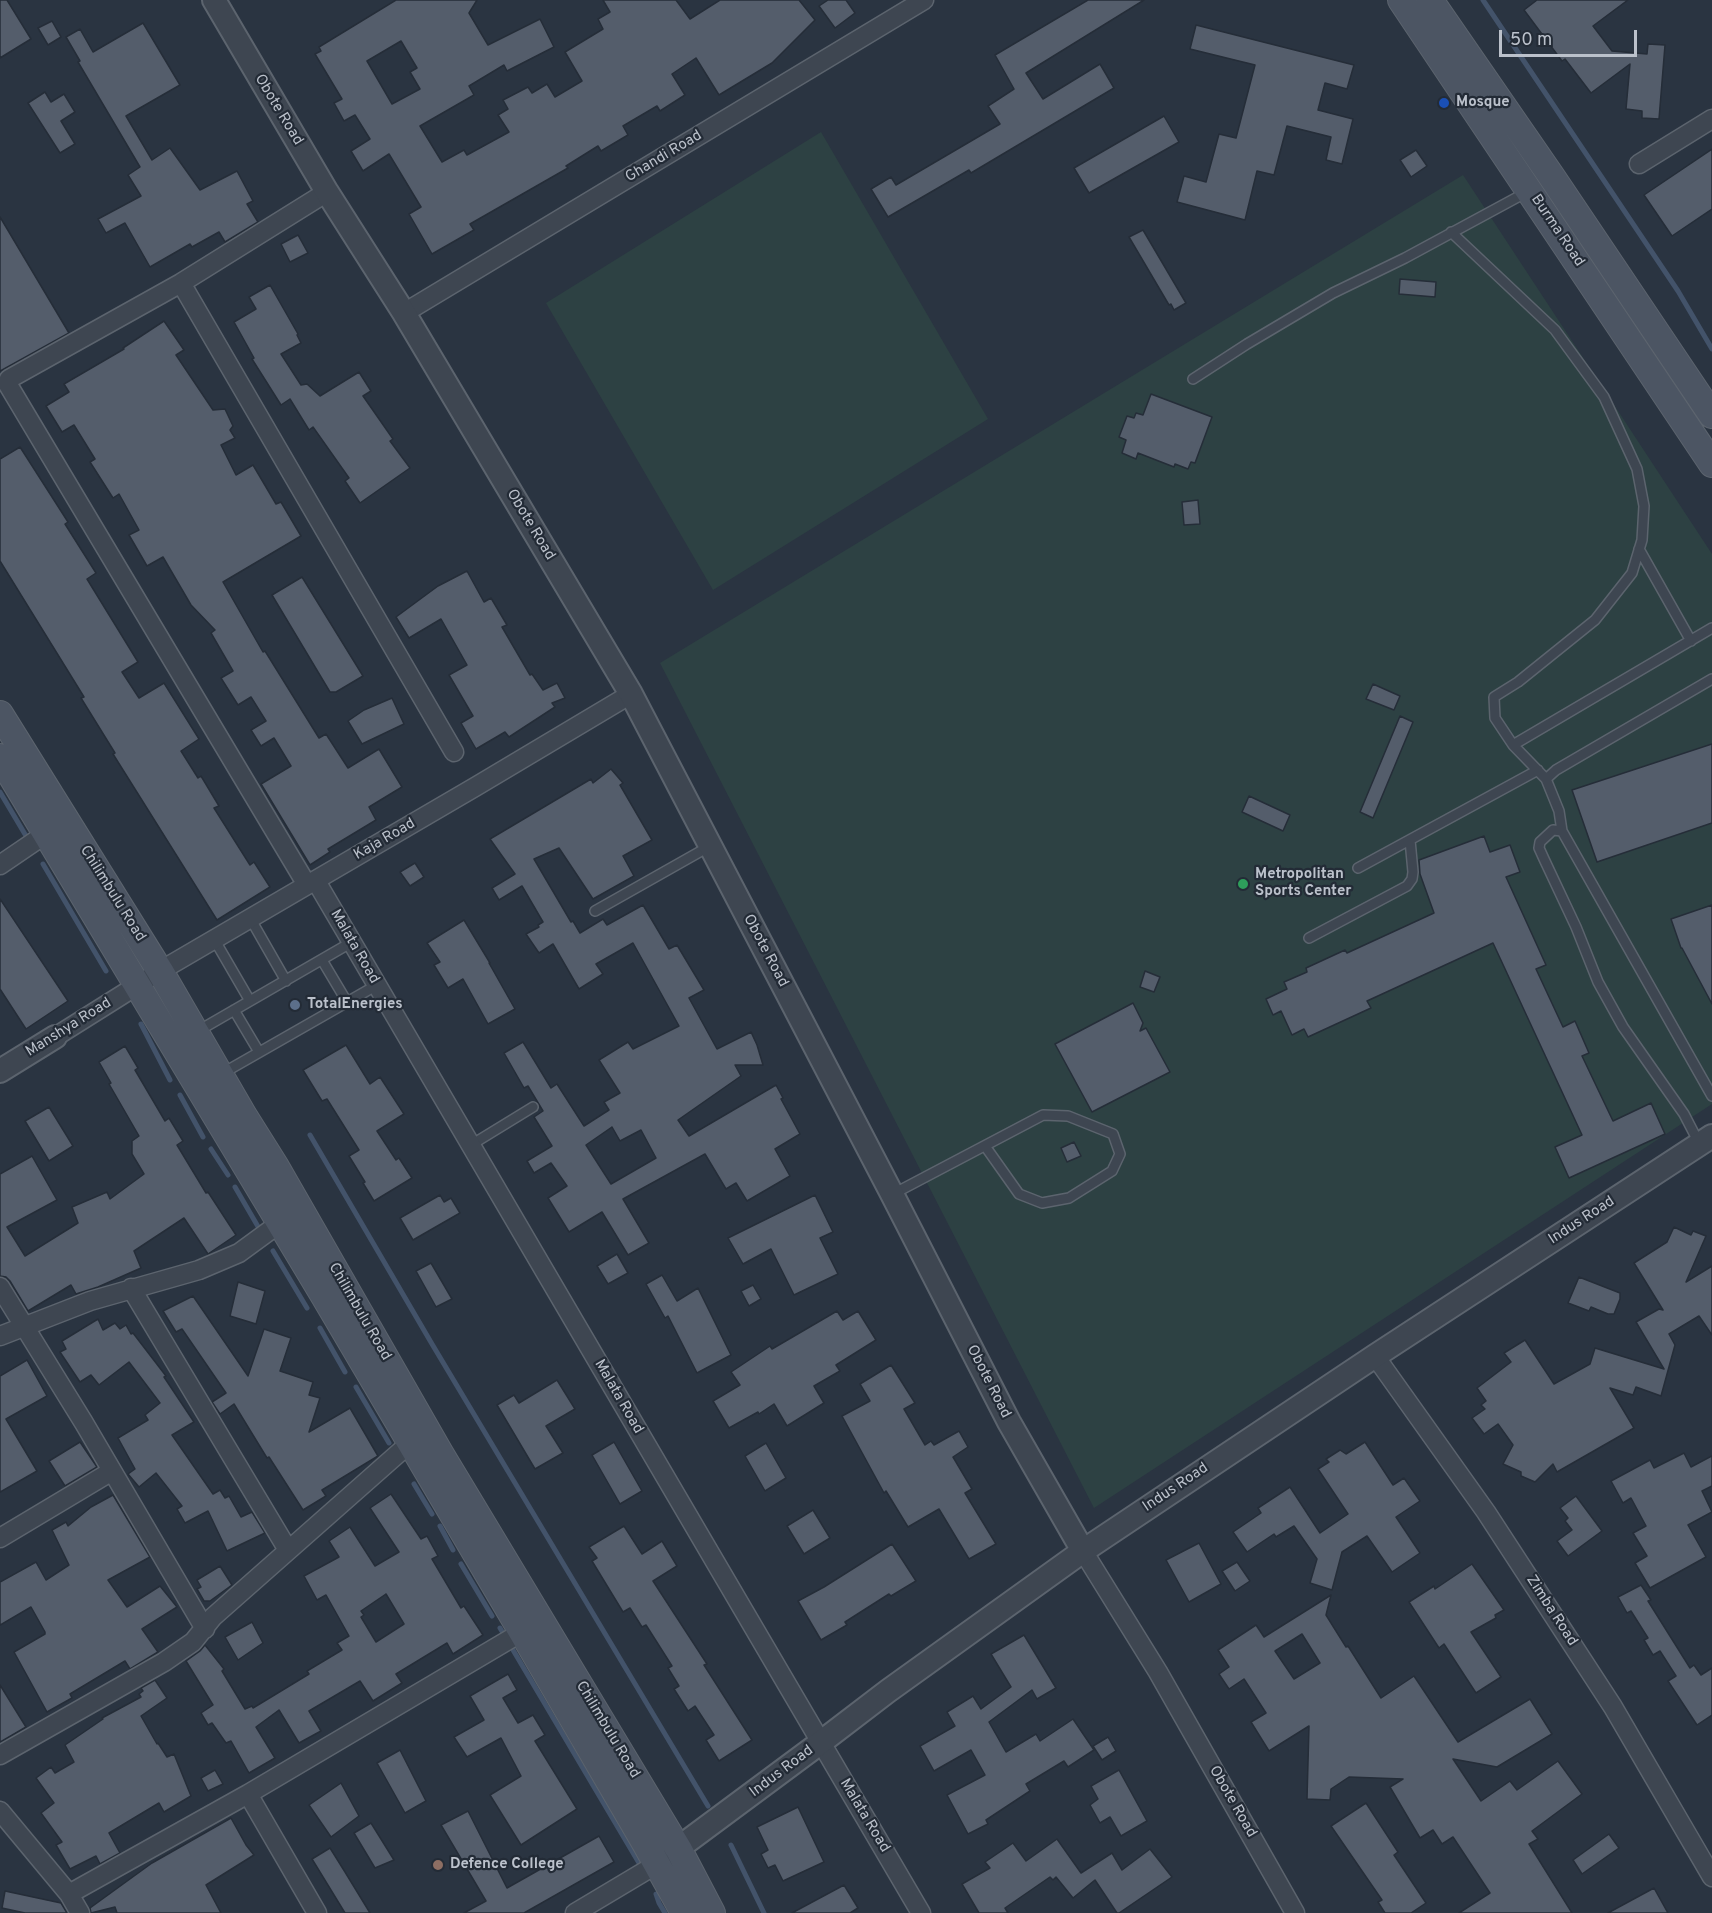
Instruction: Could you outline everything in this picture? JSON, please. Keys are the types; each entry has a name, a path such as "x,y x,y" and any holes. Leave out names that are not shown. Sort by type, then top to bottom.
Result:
{"main road":[{"name":"Burma Road","path":"1401,0 1541,184 1712,416"},
{"name":"Burma Road","path":"1430,0 1712,464"},
{"name":"Chilimbulu Road","path":"0,714 159,971 276,1167 458,1482 679,1850 712,1913"},
{"name":"Chilimbulu Road","path":"0,757 280,1223 522,1632 684,1913"}],"street":[{"name":"Obote Road","path":"214,0 327,192 404,313 631,694 1009,1422 1083,1551 1158,1672 1295,1913"},
{"name":"Ghandi Road","path":"404,313 924,0"},
{"path":"1639,164 1712,119"},
{"path":"4,385 9,379 181,283 327,192"},
{"path":"181,283 454,752"},
{"name":"Malata Road","path":"4,385 311,883 352,942 921,1913"},
{"name":"Kaja Road","path":"138,986 159,971 631,694"},
{"path":"0,865 47,833"},
{"name":"Manshya Road","path":"0,1071 138,986"},
{"name":"Indus Road","path":"657,1864 679,1850 888,1691 1083,1551 1375,1356 1708,1140"},
{"path":"0,1336 90,1301 199,1270 239,1253 280,1223"},
{"path":"0,1287 84,1423 205,1629"},
{"path":"131,1288 288,1550"},
{"name":"Zimba Road","path":"1375,1356 1486,1512 1613,1707 1712,1877"},
{"path":"0,1755 164,1662 194,1642 213,1617 410,1443"},
{"path":"0,1538 112,1471"},
{"path":"69,1894 248,1794 522,1632"},
{"path":"248,1794 317,1913"},
{"path":"0,1811 69,1894 80,1913"},
{"path":"575,1913 657,1864"}],"lane":[{"path":"1192,379 1333,293 1405,258 1541,184"},
{"path":"1451,232 1555,330 1604,397 1637,469 1644,506 1639,549 1632,573 1595,620 1518,682 1494,697 1495,718 1513,745 1546,779 1558,810 1562,831 1712,1096"},
{"path":"1639,549 1691,640"},
{"path":"1513,745 1712,628"},
{"path":"1546,779 1712,678"},
{"path":"1358,867 1538,770"},
{"path":"1562,831 1553,830 1540,842 1539,848 1576,927 1598,982 1623,1027 1684,1114 1708,1140"},
{"path":"1309,938 1407,886 1412,879 1413,872 1410,840"},
{"path":"596,911 710,846"},
{"path":"250,918 286,981"},
{"path":"214,939 250,1001"},
{"path":"195,1032 352,942"},
{"path":"322,960 347,1002"},
{"path":"220,1075 377,985"},
{"path":"234,1010 259,1053"},
{"path":"471,1145 533,1107"},
{"path":"892,1194 1043,1115 1068,1116 1113,1134 1120,1154 1112,1171 1069,1198 1042,1203 1019,1194 985,1146"}],"green space":[{"path":"821,132 988,419 713,590 546,303"},
{"name":"Metropolitan Sports Center","path":"1463,175 1712,554 1712,1104 1094,1508 660,663"}],"building":[{"path":"0,0 7,0 31,39 0,58"},
{"path":"396,0 477,0 469,13 488,45 540,19 554,47 507,71 504,65 469,86 474,95 420,126 442,162 464,150 467,155 509,132 498,115 508,109 503,100 528,87 532,93 547,84 555,97 582,81 565,52 603,29 598,19 610,12 603,0 676,0 690,19 720,0 799,0 815,20 772,63 719,95 696,58 672,74 685,95 660,111 657,106 623,126 628,135 601,151 598,146 566,166 568,168 470,224 474,230 432,254 409,214 421,207 389,154 363,171 351,151 370,139 355,115 344,121 334,103 342,99 315,54 321,51 319,47","holes":["401,41 417,68 410,72 420,89 392,104 367,61"]},
{"path":"828,0 846,0 855,13 835,28 819,6"},
{"path":"1088,0 1144,0 1026,73 1043,99 1100,64 1114,88 971,173 969,170 888,217 871,189 891,177 896,185 1000,124 988,106 1014,89 995,55"},
{"path":"1537,0 1628,0 1593,26 1612,51 1647,54 1648,44 1665,45 1659,119 1642,118 1642,111 1626,109 1630,64 1591,93 1565,59 1562,61 1524,10"},
{"path":"52,21 61,37 48,45 38,28"},
{"path":"143,23 180,85 126,116 152,160 170,148 200,190 237,171 253,201 247,204 258,222 225,242 219,232 192,247 190,244 150,267 125,223 106,233 98,219 141,196 128,175 140,167 78,62 80,61 66,37 80,29 93,52"},
{"path":"1196,25 1354,65 1347,89 1325,83 1318,110 1353,119 1342,164 1326,160 1331,137 1287,126 1274,175 1257,171 1245,220 1177,202 1184,176 1206,182 1219,134 1236,138 1255,65 1190,49"},
{"path":"45,92 51,102 64,94 75,112 61,121 75,144 60,153 28,103"},
{"path":"1164,116 1179,142 1089,193 1074,168"},
{"path":"1712,149 1712,209 1672,236 1644,195"},
{"path":"1416,150 1427,166 1411,177 1400,160"},
{"path":"0,217 69,333 0,371"},
{"path":"1143,230 1186,303 1174,310 1129,237"},
{"path":"298,235 308,253 290,262 281,244"},
{"path":"1400,279 1436,282 1435,297 1399,294"},
{"path":"270,285 301,343 281,354 301,385 307,384 320,396 359,372 371,391 363,396 393,439 390,441 410,468 360,503 345,481 349,478 313,427 309,430 290,399 281,405 252,359 254,358 234,322 256,309 249,297"},
{"path":"164,321 184,350 176,355 213,410 225,409 233,426 230,430 235,438 221,445 236,475 253,465 276,504 281,502 301,536 223,582 263,652 265,651 319,738 326,734 348,768 379,749 402,787 369,807 376,820 328,849 330,852 310,865 261,784 291,766 274,738 261,746 251,730 266,721 251,697 238,705 221,678 233,671 211,633 215,630 191,605 163,557 147,566 129,535 139,530 119,494 113,498 90,462 95,459 74,425 62,432 46,406 69,392 64,384 124,349"},
{"path":"1151,394 1212,417 1195,463 1191,462 1188,469 1175,464 1174,467 1138,453 1136,459 1122,453 1126,440 1119,437 1127,416 1134,418 1136,413 1143,415"},
{"path":"20,447 68,522 65,524 96,573 87,579 138,662 122,672 139,698 164,683 199,739 181,751 198,778 201,776 219,806 214,808 250,865 254,862 270,887 217,920 113,754 115,753 81,698 84,697 0,561 0,459"},
{"path":"1198,500 1200,524 1184,525 1182,502"},
{"path":"467,571 484,602 491,598 507,625 502,627 530,675 532,674 543,690 557,683 565,698 552,703 555,707 509,737 505,732 476,749 461,723 473,716 449,675 467,665 441,619 409,638 396,617 438,586"},
{"path":"302,577 363,676 336,692 330,692 272,595"},
{"path":"1373,684 1400,696 1394,710 1366,699"},
{"path":"392,698 404,724 362,744 348,721 364,710"},
{"path":"1400,716 1413,722 1373,818 1360,812"},
{"path":"1712,744 1712,823 1597,862 1572,790"},
{"path":"611,769 623,783 620,785 652,840 623,856 634,876 593,899 559,848 534,859 571,922 573,921 580,933 603,919 607,925 643,905 669,949 677,945 704,990 689,998 717,1049 751,1032 763,1065 735,1065 741,1076 678,1120 689,1136 776,1085 800,1134 775,1149 790,1176 747,1201 736,1183 726,1189 705,1154 623,1199 649,1243 628,1255 602,1212 569,1232 548,1198 567,1186 551,1163 534,1173 527,1161 552,1146 534,1117 543,1111 528,1086 524,1088 504,1053 523,1042 551,1088 557,1084 584,1126 609,1110 604,1102 620,1093 599,1060 628,1042 633,1049 679,1026 633,943 596,964 603,974 579,989 553,944 539,953 526,934 543,922 522,886 499,900 492,888 515,874 490,839 591,779 593,783","holes":["612,1127 620,1141 641,1130 656,1158 611,1184 586,1145"]},
{"path":"1249,796 1290,815 1283,831 1242,812"},
{"path":"1484,836 1490,852 1510,845 1520,872 1506,877 1546,965 1536,969 1563,1027 1575,1021 1589,1053 1582,1056 1613,1121 1651,1103 1665,1134 1569,1178 1555,1147 1582,1135 1493,943 1367,1001 1371,1008 1308,1037 1304,1029 1292,1035 1281,1011 1273,1015 1266,999 1287,989 1284,982 1307,972 1306,968 1345,950 1347,953 1434,913 1420,874 1419,860"},
{"path":"415,863 424,877 410,886 400,872"},
{"path":"0,899 68,1001 26,1029 0,989"},
{"path":"1712,905 1712,1004 1681,948 1671,919"},
{"path":"464,920 515,1009 488,1024 463,979 448,988 434,965 440,962 427,943"},
{"path":"1145,971 1160,977 1154,992 1140,987"},
{"path":"1133,1003 1143,1023 1140,1031 1146,1028 1170,1072 1092,1112 1055,1044"},
{"path":"346,1045 370,1084 380,1077 404,1114 377,1131 396,1160 399,1158 412,1178 374,1201 349,1156 359,1150 327,1099 322,1101 303,1070"},
{"path":"125,1046 138,1068 135,1070 165,1121 169,1118 183,1141 177,1145 206,1193 208,1192 236,1235 208,1254 184,1218 134,1251 141,1268 76,1294 71,1285 28,1311 10,1281 0,1276 0,1174 32,1156 57,1200 7,1227 25,1256 78,1223 72,1207 107,1192 110,1199 144,1174 132,1154 132,1141 139,1136 99,1062"},
{"path":"49,1107 73,1146 49,1161 25,1121"},
{"path":"1074,1142 1081,1156 1067,1162 1061,1148"},
{"path":"440,1195 444,1202 451,1198 460,1213 413,1240 400,1218"},
{"path":"815,1195 833,1232 820,1238 838,1274 794,1295 771,1249 743,1264 728,1238"},
{"path":"1674,1227 1691,1235 1693,1231 1706,1236 1686,1282 1712,1266 1712,1335 1699,1316 1669,1334 1675,1345 1661,1396 1636,1387 1633,1395 1610,1388 1634,1428 1557,1472 1553,1464 1535,1482 1521,1476 1521,1472 1503,1464 1513,1445 1498,1424 1484,1434 1472,1418 1485,1409 1481,1405 1486,1401 1477,1388 1511,1362 1504,1353 1525,1340 1554,1384 1590,1364 1595,1348 1664,1369 1636,1322 1659,1309 1663,1310 1634,1263 1667,1242"},
{"path":"617,1254 628,1273 608,1284 597,1266"},
{"path":"431,1263 452,1299 436,1307 416,1271"},
{"path":"662,1275 677,1301 698,1288 731,1355 697,1373 668,1316 665,1318 646,1284"},
{"path":"1579,1277 1620,1293 1614,1314 1591,1307 1589,1311 1568,1303"},
{"path":"238,1282 265,1291 256,1324 230,1316"},
{"path":"753,1285 761,1299 749,1306 741,1291"},
{"path":"193,1296 248,1376 264,1329 291,1338 280,1371 313,1382 309,1395 320,1398 309,1432 350,1408 378,1456 322,1490 326,1496 303,1510 269,1457 267,1458 234,1404 220,1414 212,1402 226,1393 182,1329 176,1332 163,1311"},
{"path":"837,1311 843,1320 858,1311 876,1340 836,1365 840,1371 814,1386 824,1403 787,1426 774,1404 729,1428 713,1401 740,1385 731,1372 770,1346 772,1349"},
{"path":"98,1319 103,1330 115,1323 120,1329 126,1325 131,1334 133,1333 166,1376 164,1377 194,1422 172,1435 213,1494 220,1490 225,1498 229,1496 241,1517 252,1512 265,1533 227,1551 208,1511 185,1523 177,1509 182,1506 156,1473 139,1487 128,1474 135,1469 118,1438 148,1420 145,1415 160,1403 129,1362 99,1385 91,1375 80,1382 60,1352 66,1349 62,1341"},
{"path":"27,1360 47,1396 6,1419 37,1471 0,1492 0,1376"},
{"path":"891,1365 915,1403 904,1409 925,1445 931,1441 934,1445 959,1431 968,1447 953,1457 972,1489 965,1493 996,1544 969,1559 939,1509 908,1527 886,1491 884,1493 842,1416 870,1401 860,1384"},
{"path":"557,1380 575,1409 546,1426 563,1453 535,1469 497,1405 514,1395 519,1403"},
{"path":"80,1442 97,1467 65,1486 49,1461"},
{"path":"614,1442 642,1491 620,1504 592,1455"},
{"path":"1365,1442 1393,1485 1404,1478 1420,1501 1396,1517 1420,1553 1392,1572 1367,1536 1342,1552 1332,1590 1310,1583 1317,1559 1294,1526 1276,1537 1274,1534 1247,1552 1233,1532 1261,1513 1258,1508 1290,1487 1320,1533 1348,1514 1318,1469 1329,1462 1326,1459 1340,1450 1346,1454"},
{"path":"766,1443 786,1478 765,1491 745,1456"},
{"path":"1684,1453 1691,1467 1712,1456 1712,1486 1702,1491 1712,1512 1688,1525 1706,1557 1650,1588 1635,1563 1647,1556 1633,1533 1646,1526 1631,1498 1623,1503 1611,1481 1650,1460 1654,1468"},
{"path":"391,1494 421,1539 427,1536 438,1556 432,1559 461,1608 464,1606 483,1635 453,1654 447,1643 396,1674 402,1683 373,1701 360,1681 309,1711 321,1731 299,1743 279,1710 256,1727 275,1758 249,1773 231,1741 226,1743 212,1723 208,1725 201,1713 213,1705 186,1661 205,1645 224,1669 222,1671 245,1709 252,1706 253,1708 309,1674 307,1671 342,1650 337,1643 349,1636 326,1595 317,1600 304,1576 339,1557 329,1541 350,1527 375,1566 399,1552 370,1508","holes":["386,1594 404,1624 376,1642 361,1617 364,1615 361,1611"]},
{"path":"113,1495 150,1557 108,1580 127,1607 160,1586 177,1607 142,1629 158,1652 130,1669 125,1661 70,1694 72,1698 47,1712 14,1652 45,1632 31,1607 0,1625 0,1582 36,1562 46,1580 69,1565 52,1530 66,1522 68,1526 91,1507"},
{"path":"1576,1496 1602,1531 1568,1556 1557,1541 1572,1530 1565,1521 1568,1518 1560,1508"},
{"path":"813,1510 830,1538 804,1554 787,1526"},
{"path":"624,1526 642,1554 662,1541 677,1566 653,1581 707,1664 704,1665 752,1740 719,1761 706,1740 714,1735 695,1706 688,1711 674,1689 679,1686 668,1668 672,1666 646,1625 642,1627 630,1608 623,1612 592,1561 597,1558 589,1547"},
{"path":"1199,1543 1221,1584 1189,1602 1166,1560"},
{"path":"892,1544 916,1581 891,1596 889,1594 845,1622 847,1625 821,1640 798,1601"},
{"path":"1237,1562 1250,1581 1235,1591 1222,1571"},
{"path":"1472,1564 1504,1610 1495,1615 1496,1618 1471,1632 1501,1677 1476,1693 1444,1644 1439,1648 1409,1602 1434,1586 1435,1589"},
{"path":"220,1566 232,1585 210,1601 204,1601 197,1589 201,1587 197,1580"},
{"path":"1641,1585 1651,1600 1648,1601 1690,1668 1694,1665 1701,1675 1712,1668 1712,1715 1697,1725 1668,1681 1676,1676 1660,1651 1653,1655 1644,1640 1648,1638 1631,1611 1627,1613 1618,1597"},
{"path":"1331,1595 1326,1615 1381,1698 1414,1676 1458,1742 1530,1699 1552,1734 1497,1767 1453,1759 1481,1801 1510,1781 1517,1790 1558,1761 1582,1794 1532,1831 1538,1839 1529,1844 1572,1913 1459,1913 1490,1893 1453,1837 1442,1844 1433,1830 1420,1838 1390,1787 1403,1779 1349,1777 1331,1789 1330,1800 1307,1799 1309,1726 1269,1751 1251,1722 1266,1713 1244,1679 1229,1689 1219,1674 1229,1667 1218,1650 1256,1625 1264,1637","holes":["1302,1634 1320,1663 1294,1679 1275,1651"]},
{"path":"252,1622 263,1643 238,1660 225,1637"},
{"path":"1024,1635 1056,1688 1037,1699 1032,1690 989,1722 1006,1752 1036,1734 1040,1741 1073,1719 1094,1750 1068,1767 1064,1761 1026,1784 1030,1791 986,1820 988,1824 968,1834 947,1795 985,1775 971,1750 934,1771 920,1746 955,1726 947,1712 973,1696 981,1709 1011,1687 991,1654"},
{"path":"508,1674 517,1690 503,1698 518,1723 533,1715 545,1735 535,1741 577,1809 521,1845 490,1795 521,1776 501,1738 467,1757 454,1737 484,1720 470,1696"},
{"path":"155,1680 167,1698 141,1716 167,1757 174,1754 191,1796 164,1812 159,1803 109,1833 120,1853 100,1864 96,1856 70,1869 56,1845 62,1842 41,1813 54,1803 36,1778 51,1767 55,1773 74,1762 65,1745 102,1718 141,1697 139,1694 143,1691 141,1688"},
{"path":"0,1685 26,1727 0,1742"},
{"path":"1108,1737 1116,1751 1102,1760 1093,1746"},
{"path":"400,1750 426,1801 405,1813 377,1763"},
{"path":"215,1770 223,1784 208,1791 201,1778"},
{"path":"1119,1770 1147,1821 1121,1836 1110,1817 1100,1823 1090,1805 1098,1799 1091,1786"},
{"path":"341,1783 359,1816 331,1837 309,1805"},
{"path":"1366,1803 1398,1852 1394,1855 1426,1903 1411,1913 1385,1913 1378,1902 1382,1900 1331,1826"},
{"path":"798,1807 824,1862 783,1881 775,1865 768,1868 761,1854 768,1850 757,1827"},
{"path":"468,1811 507,1888 599,1836 614,1862 524,1913 464,1913 486,1901 441,1825"},
{"path":"231,1818 254,1855 206,1885 221,1913 117,1913 115,1907 91,1913 90,1908 152,1863"},
{"path":"371,1823 394,1860 375,1868 354,1833"},
{"path":"1609,1834 1619,1848 1582,1874 1573,1860"},
{"path":"1057,1839 1081,1873 1112,1853 1122,1870 1150,1849 1172,1877 1119,1913 1095,1880 1073,1898 1056,1877 1053,1880 1050,1877 1005,1908 1008,1913 979,1913 962,1884 990,1868 985,1862 1013,1843 1026,1861"},
{"path":"330,1848 370,1913 345,1913 312,1859"},
{"path":"844,1885 858,1908 850,1913 792,1913"},
{"path":"1654,1888 1668,1913 1608,1913"},
{"path":"5,1891 61,1903 67,1913 25,1913 2,1908"}],"waterway":[{"path":"1483,0 1678,291 1712,349"},
{"path":"0,792 29,841"},
{"path":"43,864 106,971"},
{"path":"141,1024 170,1080"},
{"path":"180,1095 203,1137"},
{"path":"310,1135 708,1806"},
{"path":"211,1149 228,1175"},
{"path":"235,1187 260,1230"},
{"path":"273,1251 307,1308"},
{"path":"320,1328 345,1372"},
{"path":"356,1387 389,1443"},
{"path":"414,1484 432,1514"},
{"path":"440,1526 453,1550"},
{"path":"461,1564 492,1616"},
{"path":"500,1628 639,1863"},
{"path":"731,1845 764,1913"},
{"path":"656,1894 665,1913"}],"place":[{"name":"Mosque","path":"1444,103"},
{"name":"Metropolitan Sports Center","path":"1243,884"},
{"name":"TotalEnergies","path":"295,1005"},
{"name":"Defence College","path":"438,1865"}]}
